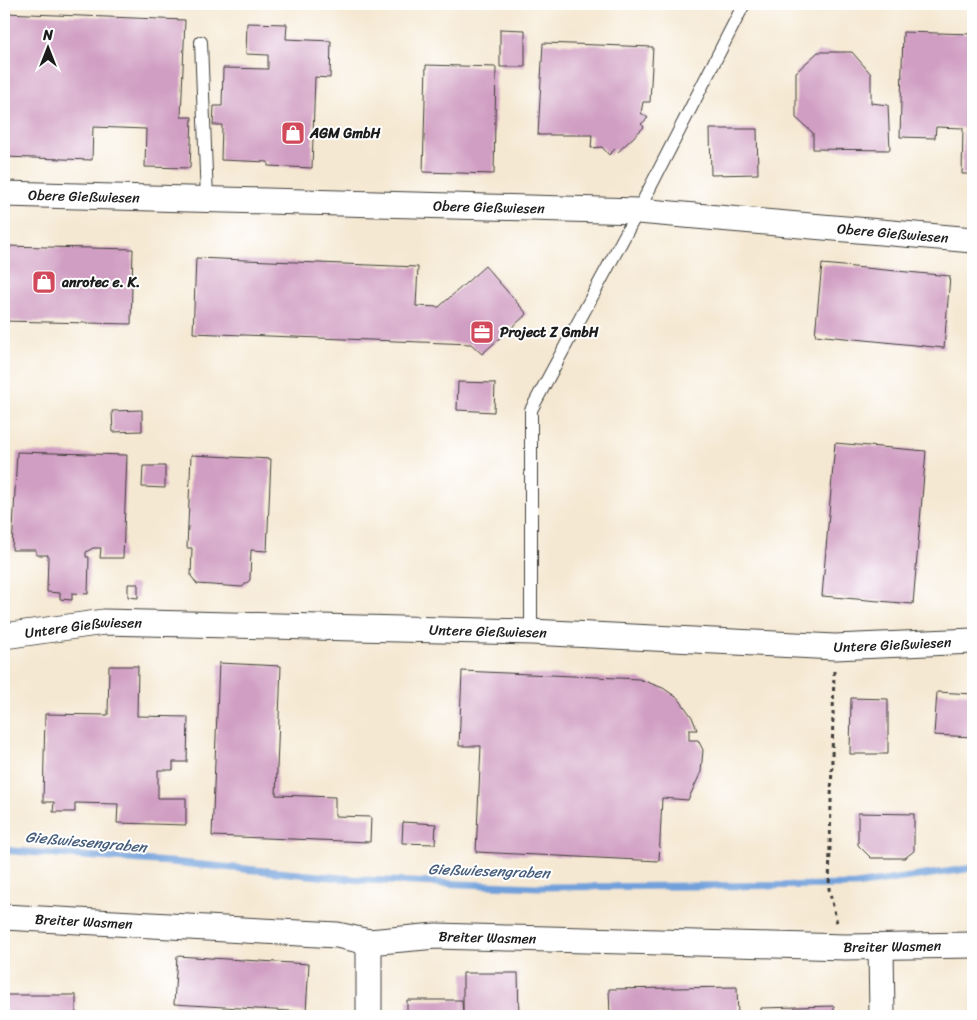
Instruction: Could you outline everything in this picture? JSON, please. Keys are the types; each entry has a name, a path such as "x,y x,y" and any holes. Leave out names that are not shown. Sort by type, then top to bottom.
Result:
{"street":[{"name":"Obere Gießwiesen","path":"4,194 638,211 973,240"},
{"name":"Untere Gießwiesen","path":"4,636 104,622 531,632 835,648 973,641"},
{"name":"Breiter Wasmen","path":"4,917 337,935 369,942 436,936 845,947 973,945"},
{"path":"369,942 369,1016"},
{"path":"881,947 882,1016"}],"lane":[{"path":"531,632 531,410 638,211 744,4"},
{"path":"201,42 206,199"}],"path":[{"path":"835,648 829,889 845,947"}],"building":[{"path":"4,13 185,20 181,117 192,117 190,168 145,167 146,129 93,127 92,160 4,157"},
{"path":"247,23 287,24 286,39 331,41 330,78 315,77 312,168 268,166 268,162 221,160 222,125 213,125 214,106 222,106 223,68 268,69 268,55 246,54"},
{"path":"500,29 525,30 525,67 500,67"},
{"path":"903,32 973,34 973,174 962,174 963,128 936,127 935,138 900,137"},
{"path":"543,43 653,47 650,102 643,102 641,113 648,118 641,124 644,127 618,152 615,149 609,155 602,147 591,148 592,135 538,135"},
{"path":"818,52 852,52 871,74 871,103 888,105 890,150 813,149 813,133 796,118 796,72"},
{"path":"426,65 496,67 494,174 423,172"},
{"path":"710,129 757,129 758,174 711,175"},
{"path":"4,246 133,249 131,324 4,321"},
{"path":"196,258 418,267 416,306 439,307 485,266 527,314 482,354 471,344 193,333"},
{"path":"822,264 950,276 944,348 815,335"},
{"path":"458,382 495,383 494,412 457,410"},
{"path":"142,410 142,431 113,432 112,411"},
{"path":"835,443 926,451 913,604 822,596"},
{"path":"17,452 127,455 123,558 100,558 101,548 93,548 86,552 86,557 89,557 88,594 72,593 72,600 60,599 60,593 47,592 48,555 36,555 36,550 12,550"},
{"path":"191,455 271,459 267,551 251,550 250,580 242,587 197,584 191,576 192,548 187,548"},
{"path":"143,466 165,466 165,488 142,487"},
{"path":"128,584 138,584 138,598 128,597"},
{"path":"219,663 281,666 276,795 335,797 335,816 371,817 370,842 212,836"},
{"path":"109,666 138,666 137,716 188,717 187,762 173,762 173,770 158,770 158,798 186,798 186,825 117,823 118,804 75,803 75,812 53,812 54,802 43,802 45,714 108,715"},
{"path":"462,671 639,679 663,688 679,699 692,717 697,730 689,730 689,740 698,740 703,750 701,772 688,800 662,798 659,861 476,852 481,746 459,746"},
{"path":"937,692 973,694 973,737 934,735"},
{"path":"851,698 888,699 888,754 850,754"},
{"path":"858,813 914,814 914,851 905,858 871,858 858,845"},
{"path":"403,822 436,824 435,844 402,843"},
{"path":"177,956 309,964 306,1012 174,1004"},
{"path":"463,973 518,973 519,1016 463,1016"},
{"path":"737,987 738,1016 610,1016 609,989"},
{"path":"4,995 76,995 76,1016 4,1016"},
{"path":"407,1000 462,1000 463,1016 407,1016"},
{"path":"834,1006 834,1016 761,1016 761,1008"}],"waterway":[{"name":"Gießwiesengraben","path":"4,849 362,880 538,887 855,885 973,868"}],"place":[{"name":"AGM GmbH","path":"293,133"},
{"name":"anrotec e. K.","path":"44,282"},
{"name":"Project Z GmbH","path":"482,332"}]}
